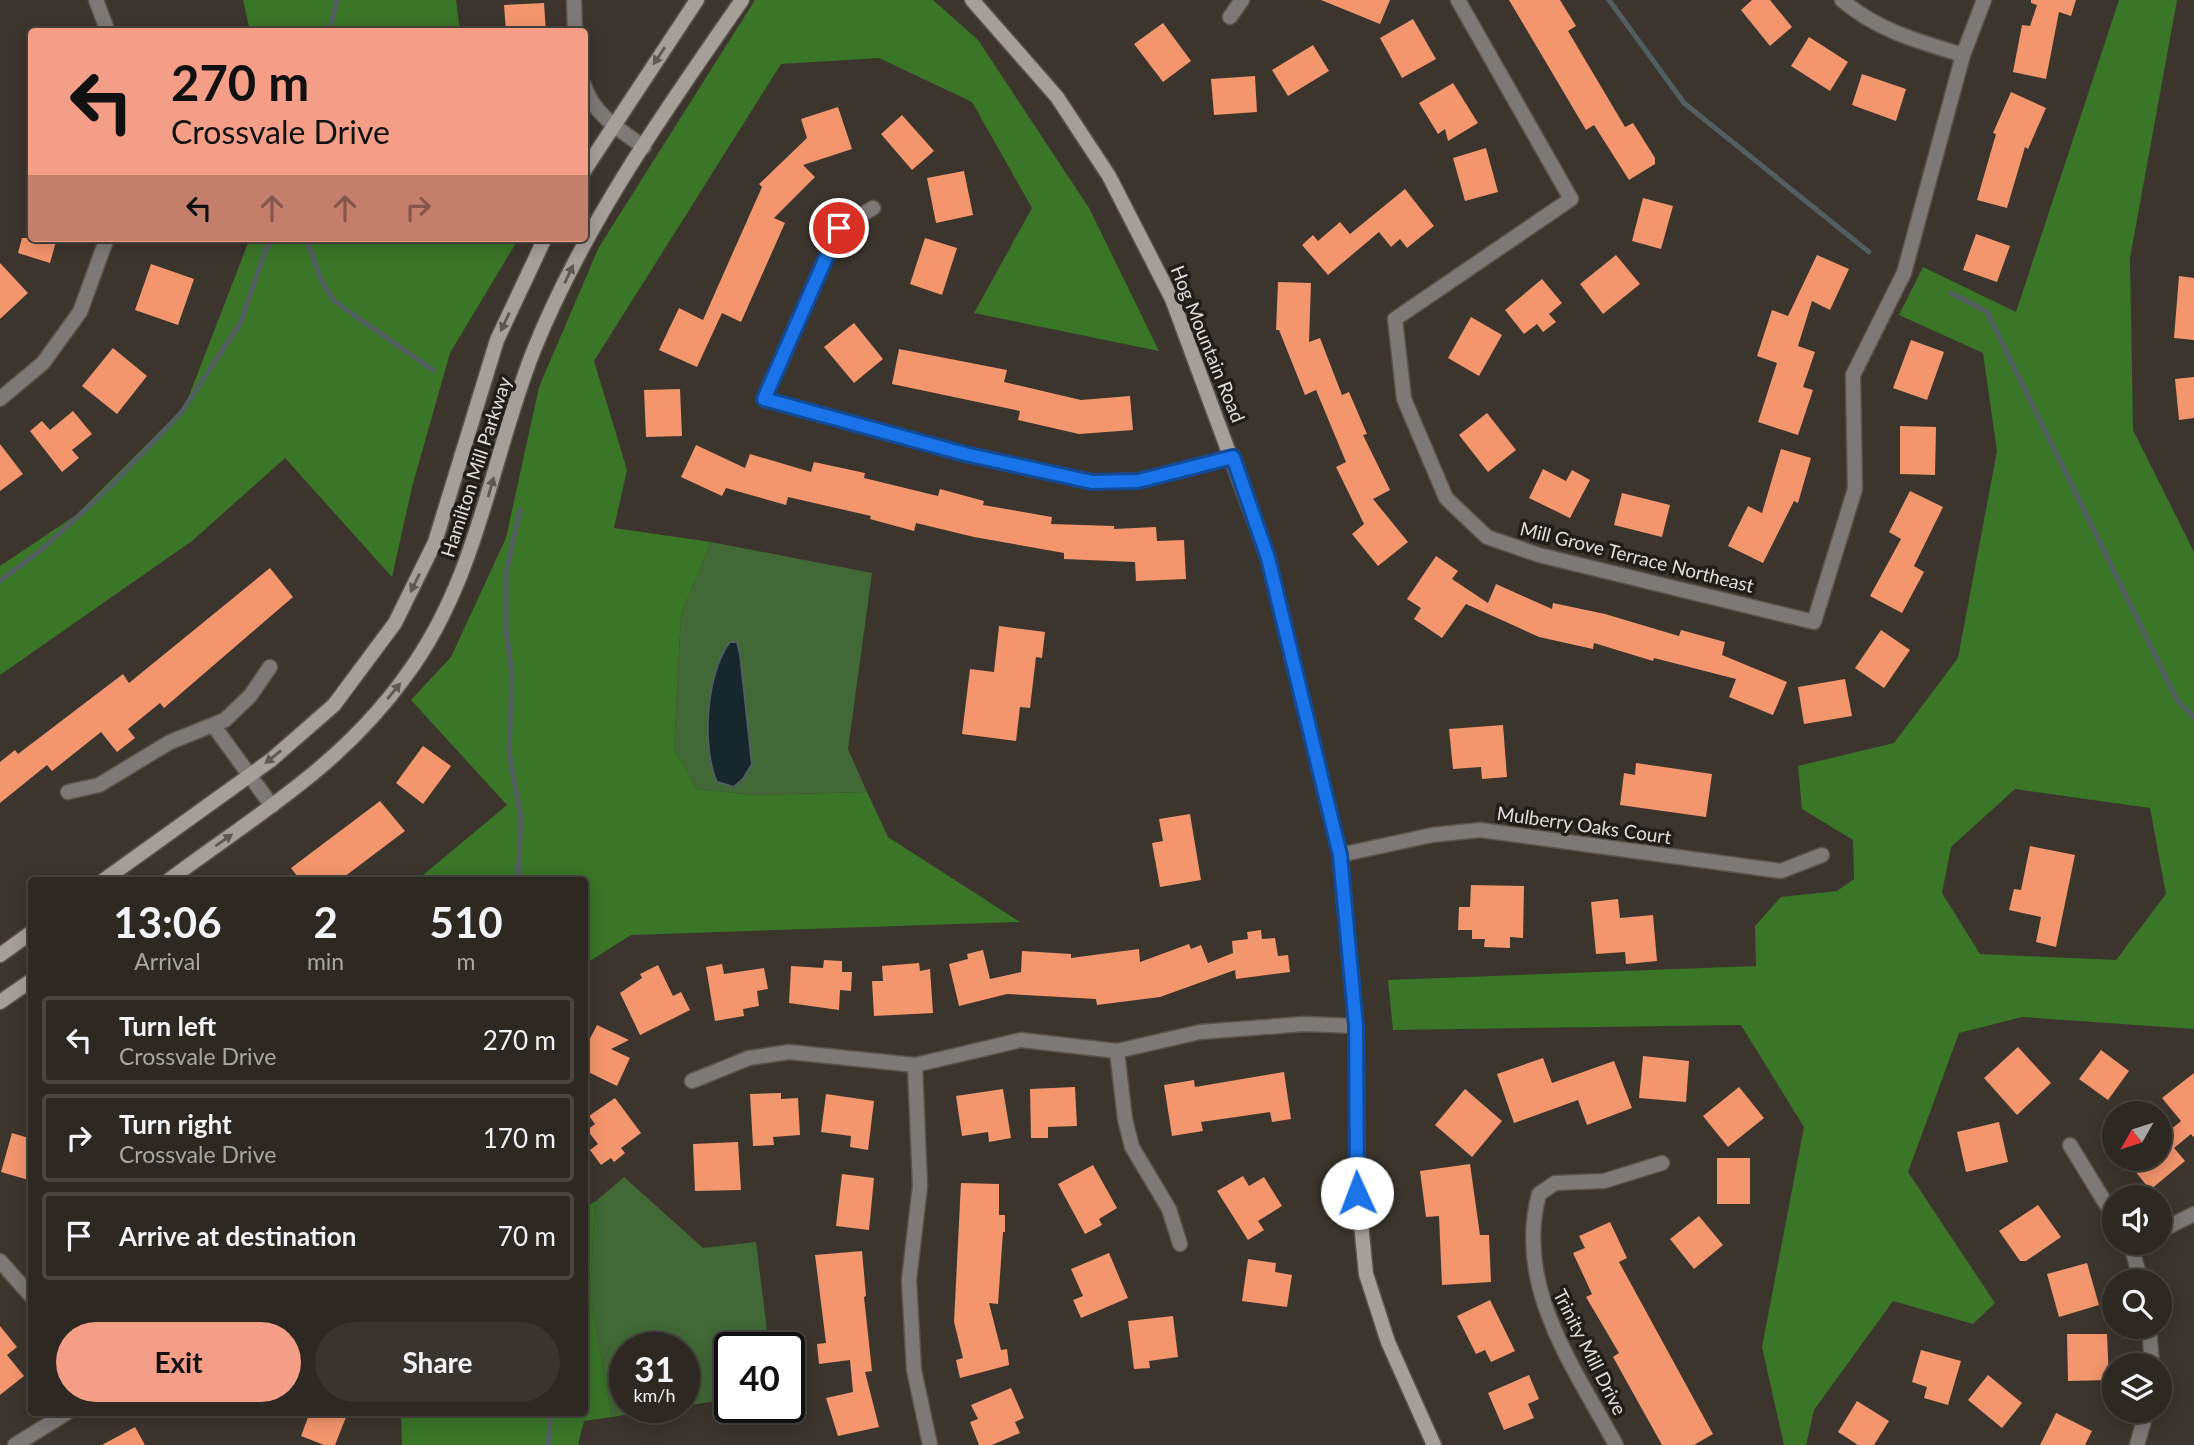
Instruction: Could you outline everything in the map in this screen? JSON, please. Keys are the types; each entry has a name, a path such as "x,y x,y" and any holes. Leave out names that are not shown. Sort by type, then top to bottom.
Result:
{"street":[{"path":"96,0 106,28"},
{"path":"574,0 575,28"},
{"path":"588,165 697,0"},
{"name":"Hamilton Mill Parkway","path":"588,234 742,0"},
{"name":"Hog Mountain Road","path":"972,0 1057,97 1109,176 1172,299 1233,457 1268,558 1340,855 1356,1026 1357,1193 1366,1274 1388,1342 1434,1445"},
{"path":"1230,17 1242,0"},
{"name":"Mill Grove Terrace Northeast","path":"1458,0 1571,199 1395,318 1404,399 1446,498 1487,537 1539,555 1814,622 1855,489 1853,375 1904,273 1963,55 1984,0"},
{"path":"1842,0 1861,18 1913,40 1963,55"},
{"path":"588,97 613,125 644,147"},
{"path":"873,208 839,228 764,399 965,454 1092,482 1138,481 1233,457"},
{"path":"0,399 43,363 80,312 106,242"},
{"name":"Hamilton Mill Parkway","path":"108,877 250,775 334,705 395,623 435,542 497,340 543,242"},
{"name":"Hamilton Mill Parkway","path":"173,877 303,785 363,730 407,676 447,609 476,540 533,353 584,242"},
{"path":"68,792 99,785 170,742 225,720 250,696 270,667"},
{"path":"214,725 272,806"},
{"name":"Mulberry Oaks Court","path":"1340,855 1432,835 1480,830 1781,871 1822,855"},
{"path":"0,955 28,935"},
{"path":"0,1002 28,983"},
{"path":"692,1081 750,1058 789,1052 915,1065 1021,1040 1117,1051 1200,1032 1304,1024 1356,1026"},
{"path":"1117,1051 1125,1119 1132,1147 1170,1209 1180,1244"},
{"path":"915,1065 920,1186 909,1280 914,1370 930,1445"},
{"path":"2070,1145 2102,1197"},
{"name":"Trinity Mill Drive","path":"1616,1445 1552,1326 1539,1294 1533,1259 1534,1212 1539,1194 1556,1183 1604,1181 1662,1163"},
{"path":"2172,1225 2194,1214"},
{"path":"0,1261 28,1292"},
{"path":"15,1445 62,1416"},
{"path":"2137,1445 2143,1423"}],"green space":[{"path":"243,0 456,0 460,28 249,28"},
{"path":"755,0 933,0 978,40 1089,208 1159,351 974,313 1032,208 972,102 879,58 781,64 594,361 627,470 614,528 711,542 681,615 674,749 697,789 754,795 867,792 888,837 1020,922 631,935 588,962 588,877 421,877 507,805 411,700 451,657 506,538 539,387 599,247"},
{"path":"2119,0 2177,0 2130,258 2133,430 2194,552 2194,1029 2022,1017 1959,1033 1908,1172 1995,1303 1973,1324 1893,1301 1814,1410 1806,1445 1784,1445 1762,1347 1804,1127 1741,1025 1393,1030 1388,980 1756,966 1755,926 1781,897 1837,891 1854,879 1853,840 1802,809 1798,766 1894,743 1958,658 1997,451 1983,353 1899,315 1923,267 2016,312","holes":["2015,789 2150,808 2166,894 2116,960 1980,954 1942,893 1951,847"]},
{"path":"248,242 517,242 450,353 412,487 392,577 285,458 192,541 0,675 0,566 76,515 185,406"},
{"path":"711,542 872,573 848,749 867,792 754,795 697,789 674,749 681,615","holes":["726,647 740,654 752,763 743,779 714,680"]},
{"path":"624,1177 703,1248 756,1242 767,1332 714,1332 714,1401 700,1404 700,1332 609,1332 609,1400 590,1296 595,1202"},
{"path":"595,1201 590,1296 609,1400 609,1417 584,1421 578,1445 402,1445 401,1416 588,1416 588,1207"}],"shaded area":[{"path":"730,642 737,642 740,654 752,764 743,779 734,787 717,782 709,750 708,731 711,691 722,655"}],"building":[{"path":"1321,0 1390,0 1380,24"},
{"path":"1509,0 1560,0 1576,26 1568,31 1625,127 1633,123 1655,158 1655,164 1629,180 1594,125 1586,130"},
{"path":"1752,0 1770,0 1792,27 1770,46 1741,10"},
{"path":"2031,0 2076,0 2071,16 2059,12 2046,79 2013,72 2022,25 2030,26 2037,5 2031,3"},
{"path":"544,3 546,28 506,28 504,5"},
{"path":"1413,19 1436,59 1402,78 1380,38"},
{"path":"1163,23 1191,61 1163,82 1134,44"},
{"path":"1809,37 1848,62 1830,91 1791,66"},
{"path":"1313,45 1329,71 1288,96 1272,70"},
{"path":"1862,74 1906,89 1896,121 1852,105"},
{"path":"1255,76 1257,112 1214,115 1211,79"},
{"path":"1453,83 1478,123 1448,141 1445,129 1438,134 1419,103"},
{"path":"2011,92 2046,108 2028,149 2025,147 2007,208 1977,200 1996,134 1993,133"},
{"path":"838,107 852,149 803,165 815,177 774,218 785,223 741,322 722,313 697,367 659,350 679,308 703,320 762,187 759,184 807,138 801,119"},
{"path":"902,115 934,151 912,170 881,134"},
{"path":"1486,148 1498,192 1465,201 1453,158"},
{"path":"964,171 973,215 936,223 927,178"},
{"path":"1405,189 1434,226 1407,248 1400,239 1391,247 1379,232 1328,275 1302,245 1313,235 1318,241 1340,222 1350,234"},
{"path":"1643,198 1673,206 1661,249 1632,241"},
{"path":"1976,234 2010,246 1997,282 1963,270"},
{"path":"22,238 28,238 28,242 56,242 50,263 18,253"},
{"path":"925,238 957,248 942,295 910,284"},
{"path":"1616,255 1640,284 1603,314 1580,284"},
{"path":"1817,255 1849,269 1830,310 1812,301 1798,346 1815,352 1803,387 1813,390 1798,435 1758,422 1777,363 1757,356 1772,310 1788,316"},
{"path":"0,263 28,293 0,319"},
{"path":"151,264 194,279 178,325 135,310"},
{"path":"2179,276 2194,278 2194,340 2174,338"},
{"path":"1542,279 1562,303 1549,314 1556,322 1543,332 1537,324 1524,334 1505,310"},
{"path":"1278,282 1311,283 1309,342 1320,338 1342,395 1349,392 1367,434 1363,435 1390,490 1373,499 1408,542 1378,566 1352,534 1364,524 1336,467 1346,462 1316,390 1305,395 1279,330 1276,330"},
{"path":"1471,317 1502,335 1479,376 1448,358"},
{"path":"854,323 883,359 854,383 824,347"},
{"path":"1911,340 1944,352 1927,400 1893,388"},
{"path":"113,348 147,376 117,414 82,386"},
{"path":"899,349 1007,370 1004,382 1081,400 1130,396 1133,430 1079,434 1018,420 1020,411 892,384"},
{"path":"2194,377 2194,418 2179,420 2175,379"},
{"path":"680,389 682,436 646,437 644,390"},
{"path":"73,411 92,434 72,450 79,458 62,472 30,431 42,421 50,430"},
{"path":"1487,413 1516,450 1488,472 1459,435"},
{"path":"1900,426 1936,427 1935,475 1900,474"},
{"path":"0,444 23,474 0,491"},
{"path":"696,445 745,468 750,454 811,472 814,462 865,473 864,478 938,496 940,489 984,501 983,505 1052,517 1051,524 1114,526 1114,529 1156,527 1157,541 1184,540 1186,579 1136,581 1135,562 1064,559 1064,553 974,537 916,523 914,531 870,519 871,516 788,497 786,505 726,488 722,496 681,477"},
{"path":"1781,449 1811,458 1798,503 1794,501 1763,563 1728,546 1748,506 1762,513"},
{"path":"1543,469 1566,481 1572,470 1590,480 1570,518 1529,498"},
{"path":"1910,491 1943,507 1914,566 1924,572 1902,613 1870,596 1901,539 1889,532"},
{"path":"1622,493 1670,505 1662,537 1614,525"},
{"path":"1436,556 1458,571 1452,579 1488,603 1496,584 1552,609 1553,603 1605,614 1679,636 1681,630 1725,642 1722,655 1787,682 1773,715 1729,697 1736,679 1654,658 1653,661 1594,643 1593,649 1539,637 1466,604 1442,638 1414,619 1421,608 1407,599"},
{"path":"270,568 293,597 164,708 160,703 128,729 135,738 117,752 101,732 52,771 47,765 0,803 0,762 15,750 18,754 123,674 129,683"},
{"path":"999,626 1045,632 1042,658 1036,657 1030,708 1020,707 1016,741 962,734 970,669 994,672"},
{"path":"1881,630 1910,650 1884,688 1855,668"},
{"path":"1845,679 1852,716 1804,724 1798,687"},
{"path":"1503,725 1507,777 1482,779 1481,767 1453,769 1449,729"},
{"path":"423,746 451,766 423,804 396,783"},
{"path":"1636,763 1712,774 1706,817 1620,805 1624,773 1635,775"},
{"path":"380,801 405,831 344,877 298,877 291,868"},
{"path":"1190,814 1201,880 1160,887 1152,843 1163,841 1159,819"},
{"path":"2030,846 2075,855 2056,947 2036,942 2041,917 2009,910 2014,889 2021,890"},
{"path":"1471,885 1524,886 1523,938 1510,937 1510,948 1484,947 1485,939 1472,939 1472,930 1458,930 1459,907 1470,907"},
{"path":"1618,899 1620,918 1653,915 1657,961 1626,964 1625,952 1596,954 1591,902"},
{"path":"1261,930 1262,939 1275,938 1278,956 1288,955 1290,972 1236,979 1235,970 1160,997 1097,1005 1096,999 1007,994 959,1006 949,964 968,959 967,954 983,950 990,979 1021,972 1022,951 1071,954 1071,958 1139,949 1140,962 1189,944 1191,949 1201,945 1208,963 1233,953 1232,941 1248,939 1247,932"},
{"path":"824,960 842,961 842,972 852,972 851,991 840,990 839,1010 789,1003 791,966 823,968"},
{"path":"919,963 920,971 930,969 933,1013 874,1016 872,981 883,981 882,966"},
{"path":"722,964 724,974 764,968 768,989 757,991 759,1006 743,1009 744,1016 715,1021 706,967"},
{"path":"658,965 673,996 681,992 690,1010 640,1035 620,993 642,978 640,974"},
{"path":"597,1025 629,1040 611,1049 630,1058 617,1086 588,1072 588,1042"},
{"path":"2018,1047 2051,1083 2017,1115 1984,1078"},
{"path":"2101,1050 2129,1071 2108,1100 2079,1079"},
{"path":"1643,1056 1689,1061 1686,1102 1639,1098"},
{"path":"1543,1058 1552,1083 1614,1061 1632,1108 1587,1125 1578,1100 1514,1123 1497,1074"},
{"path":"1284,1072 1291,1119 1272,1122 1270,1112 1201,1122 1203,1131 1172,1136 1164,1085 1194,1080 1195,1087"},
{"path":"2194,1073 2194,1138 2191,1134 2174,1148 2185,1161 2156,1185 2146,1185 2135,1171 2172,1171 2172,1128 2181,1121 2172,1110 2172,1101 2164,1101 2162,1098"},
{"path":"1075,1087 1077,1126 1048,1127 1048,1138 1031,1138 1030,1089"},
{"path":"1739,1087 1764,1118 1728,1147 1703,1116"},
{"path":"1003,1089 1011,1138 989,1142 988,1132 962,1136 956,1096"},
{"path":"1465,1089 1502,1121 1472,1157 1435,1125"},
{"path":"781,1093 781,1099 798,1098 800,1135 773,1137 774,1145 753,1146 750,1094"},
{"path":"826,1094 874,1101 868,1150 850,1147 851,1136 821,1132"},
{"path":"615,1098 641,1133 621,1148 625,1153 614,1162 611,1158 601,1165 590,1150 598,1144 588,1131 595,1124 589,1116"},
{"path":"1999,1122 2008,1162 1966,1172 1957,1132"},
{"path":"12,1133 28,1138 28,1180 1,1172"},
{"path":"738,1142 741,1190 695,1191 693,1144"},
{"path":"1717,1158 1750,1158 1750,1204 1717,1204"},
{"path":"1470,1164 1480,1235 1489,1235 1491,1282 1442,1285 1439,1216 1426,1217 1420,1171"},
{"path":"1093,1165 1117,1208 1099,1219 1102,1225 1085,1234 1058,1184"},
{"path":"842,1174 874,1178 869,1230 836,1226"},
{"path":"1243,1176 1249,1186 1264,1177 1282,1206 1258,1221 1264,1230 1248,1240 1217,1191"},
{"path":"961,1183 999,1184 999,1215 1005,1215 1005,1232 998,1304 989,1303 1001,1350 1007,1349 1009,1365 960,1378 956,1360 963,1358 954,1322"},
{"path":"2038,1205 2061,1237 2026,1261 2020,1261 1999,1231"},
{"path":"1699,1216 1723,1245 1694,1269 1670,1239"},
{"path":"1610,1222 1627,1258 1619,1262 1713,1434 1694,1445 1662,1445 1613,1357 1619,1353 1586,1297 1592,1294 1573,1253 1585,1248 1579,1236"},
{"path":"862,1251 872,1371 865,1372 879,1427 838,1436 826,1398 853,1392 850,1360 819,1364 817,1344 826,1343 815,1255"},
{"path":"1109,1253 1128,1298 1081,1318 1073,1300 1083,1296 1071,1269"},
{"path":"1248,1259 1276,1263 1275,1272 1292,1275 1287,1307 1242,1301"},
{"path":"2087,1263 2099,1305 2059,1317 2047,1274"},
{"path":"1490,1300 1515,1351 1491,1362 1485,1350 1476,1354 1457,1316"},
{"path":"1173,1316 1178,1357 1149,1361 1150,1368 1134,1369 1128,1321"},
{"path":"0,1326 17,1347 7,1355 24,1376 0,1395"},
{"path":"2067,1334 2102,1334 2102,1339 2107,1339 2108,1353 2102,1353 2102,1380 2068,1381"},
{"path":"1921,1350 1961,1361 1948,1405 1924,1398 1927,1387 1912,1382"},
{"path":"1529,1375 1539,1399 1528,1404 1534,1418 1504,1430 1488,1393"},
{"path":"1988,1375 2022,1403 2002,1428 1968,1400"},
{"path":"1011,1388 1024,1418 1015,1422 1020,1433 992,1445 979,1445 970,1422 978,1419 971,1405"},
{"path":"1857,1401 1889,1421 1874,1445 1858,1445 1838,1432"},
{"path":"2056,1413 2092,1431 2085,1445 2040,1445"},
{"path":"308,1416 346,1416 335,1445 324,1445 301,1436"},
{"path":"135,1427 145,1445 102,1445"}],"waterway":[{"path":"330,28 337,0"},
{"path":"1609,0 1684,103 1869,252"},
{"path":"0,581 41,550 110,487 181,413 241,322 265,251 271,242"},
{"path":"307,242 322,282 334,301 433,370"},
{"path":"1951,293 1987,312 2177,700 2194,717"},
{"path":"518,877 521,817 509,753 512,675 506,630 506,573 520,510"},
{"path":"548,1445 551,1416"}],"route":[{"path":"839,228 764,399 965,454 1092,482 1138,481 1233,457 1268,558 1340,855 1356,1026 1357,1193"}]}
